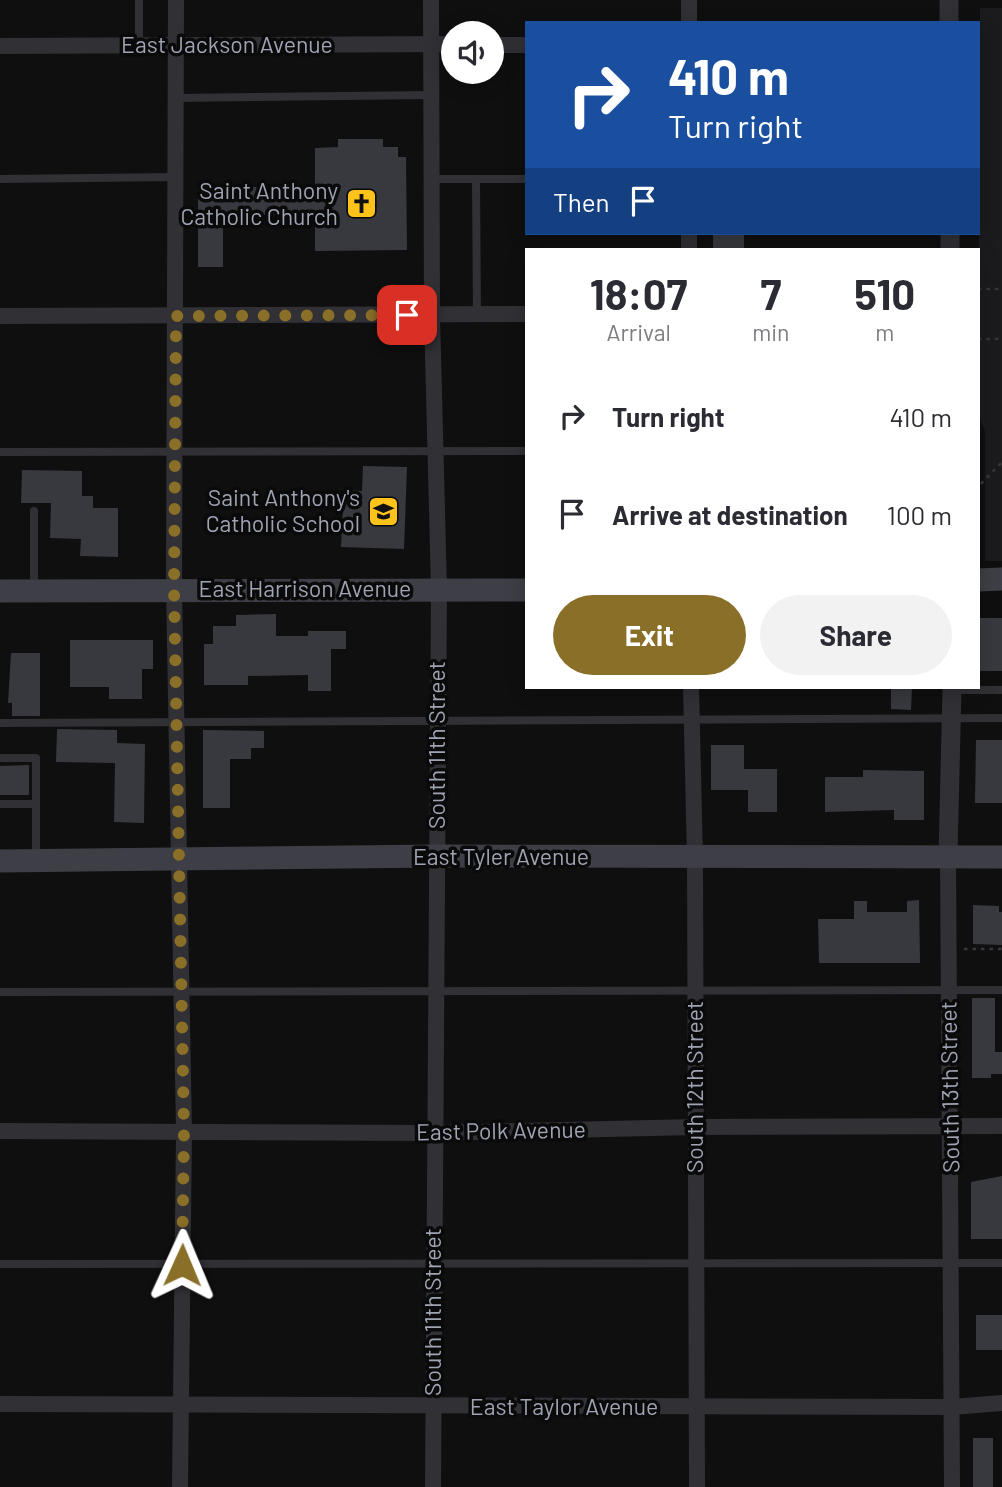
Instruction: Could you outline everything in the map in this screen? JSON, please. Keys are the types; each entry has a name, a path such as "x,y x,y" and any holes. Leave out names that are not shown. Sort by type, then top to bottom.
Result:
{"main road":[{"path":"980,580 1002,579"},
{"name":"East Harrison Avenue","path":"0,592 174,589 525,590"},
{"name":"East Tyler Avenue","path":"0,862 436,856 1002,858"}],"street":[{"path":"176,0 174,589 184,1131 180,1487"},
{"name":"South 11th Street","path":"431,0 432,314 439,589 433,1487"},
{"path":"689,0 689,21"},
{"path":"949,0 949,21"},
{"name":"East Jackson Avenue","path":"0,46 441,44"},
{"path":"504,45 525,45"},
{"path":"0,316 525,314"},
{"name":"South 12th Street","path":"691,689 695,858 697,1487"},
{"name":"South 13th Street","path":"952,689 948,856 952,1487"},
{"name":"East Polk Avenue","path":"0,1131 435,1133 695,1127 1002,1126"},
{"name":"East Taylor Avenue","path":"0,1404 180,1407 952,1407 1002,1403"}],"lane":[{"path":"139,0 139,45"},
{"path":"176,98 431,95"},
{"path":"0,180 176,177"},
{"path":"432,179 525,179"},
{"path":"475,179 477,314"},
{"path":"0,452 525,451"},
{"path":"34,511 34,591"},
{"path":"952,689 1002,690"},
{"path":"0,723 1002,718"},
{"path":"0,758 10,762 36,758 36,861"},
{"path":"0,804 10,800 36,804"},
{"path":"0,992 1002,990"},
{"path":"0,1264 1002,1263"}],"path":[{"path":"980,289 1002,289"},
{"path":"993,289 1002,294"},
{"path":"980,339 1002,337"},
{"path":"981,484 1002,462"},
{"path":"964,950 1002,950"}],"shaded area":[{"path":"980,8 1002,8 1002,561 985,561 985,431 980,420"}],"building":[{"name":"Saint Anthony Catholic Church","path":"338,139 383,139 383,147 398,147 398,157 406,157 407,250 315,251 315,215 223,215 223,267 198,267 198,187 315,187 315,148 338,147"},
{"path":"713,235 744,235 744,248 713,248"},
{"path":"363,466 407,467 404,549 341,547 344,490 362,491"},
{"path":"22,470 82,471 82,496 93,496 93,508 118,508 118,557 80,556 81,539 50,538 51,503 21,503"},
{"path":"276,614 276,636 308,636 308,631 346,631 346,649 331,649 331,691 308,691 308,675 248,676 248,685 204,685 204,644 213,644 213,626 236,626 236,615"},
{"path":"980,618 1002,618 1002,671 980,671"},
{"path":"70,640 153,640 153,669 142,669 142,699 109,699 109,687 70,687"},
{"path":"11,653 40,653 40,716 12,716 12,703 8,703"},
{"path":"891,689 912,689 911,710 891,709"},
{"path":"57,729 117,730 117,743 145,744 144,823 114,822 115,763 56,762"},
{"path":"203,730 264,731 264,748 251,748 251,759 230,759 230,808 203,808"},
{"path":"976,740 1002,740 1002,803 975,803"},
{"path":"711,745 744,745 744,769 777,769 777,812 748,812 748,790 711,790"},
{"path":"29,765 29,795 0,795 0,766"},
{"path":"863,770 924,771 924,820 894,820 894,810 825,812 825,777 863,777"},
{"path":"919,900 920,963 819,963 818,919 854,919 854,901 867,901 867,912 907,912 907,901"},
{"path":"973,905 999,906 999,912 1002,912 1002,945 973,944"},
{"path":"972,998 995,998 995,1052 1002,1052 1002,1074 991,1074 991,1078 972,1078"},
{"path":"1002,1176 1002,1239 971,1239 971,1182"},
{"path":"976,1315 1002,1315 1002,1350 976,1350"},
{"path":"973,1438 993,1438 993,1487 973,1487"}],"place":[{"name":"Saint Anthony Catholic Church","path":"361,204"},
{"name":"Saint Anthony's Catholic School","path":"383,511"}],"route":[{"path":"182,1265 184,1131 174,589 176,316 407,315"}]}
